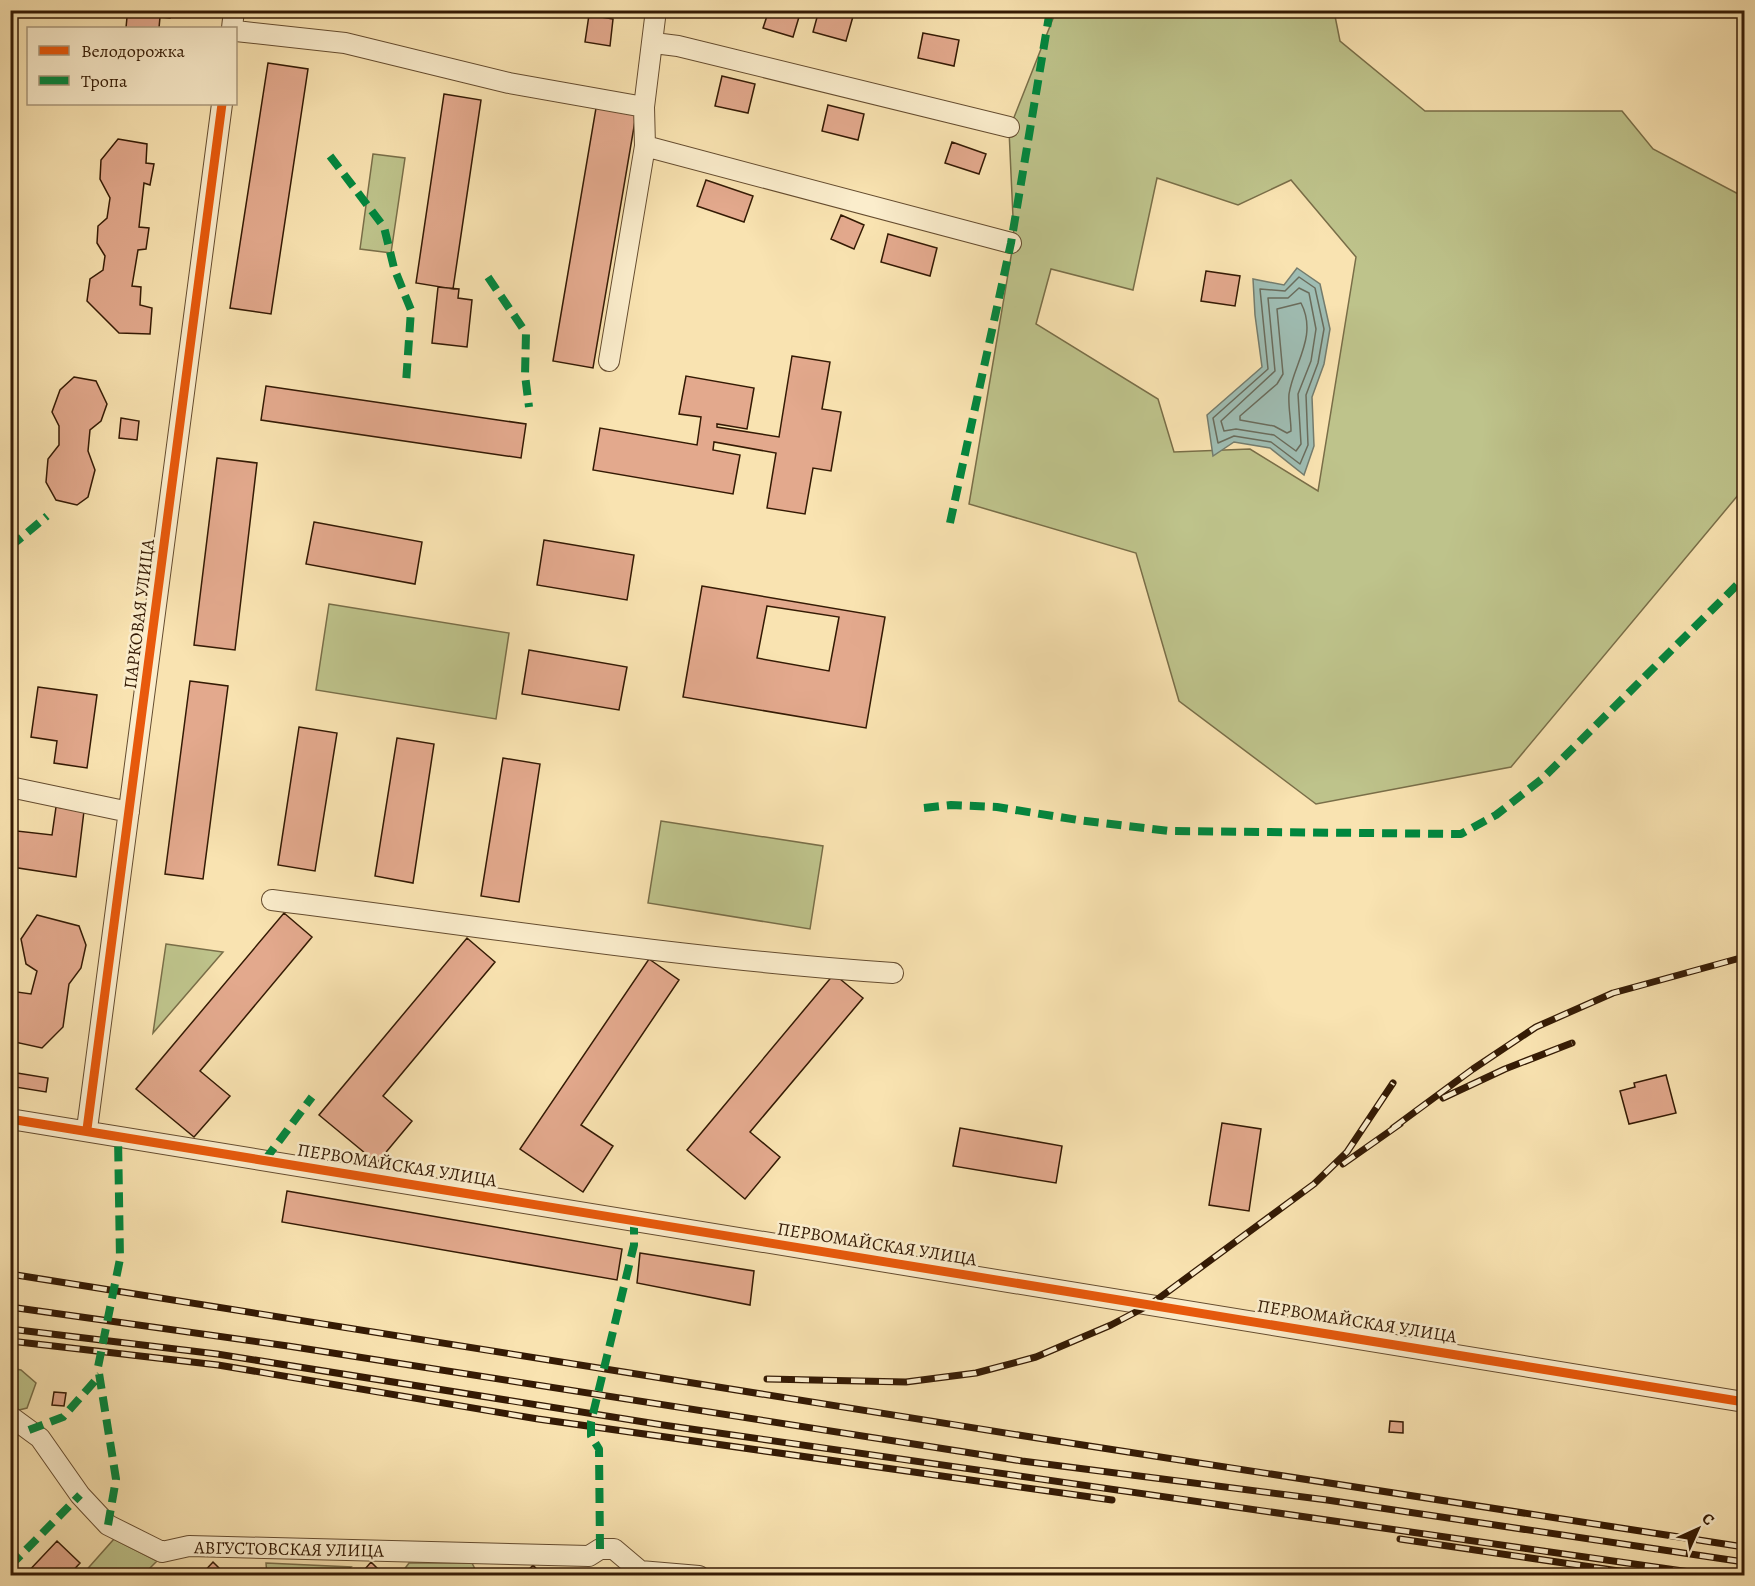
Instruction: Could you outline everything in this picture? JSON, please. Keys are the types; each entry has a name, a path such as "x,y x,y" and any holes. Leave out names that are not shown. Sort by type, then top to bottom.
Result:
{"street":[{"path":"234,10 234,27"},
{"path":"609,361 645,146 644,106 654,43 656,10"},
{"path":"237,30 345,43 510,83 644,106"},
{"path":"654,43 678,46 1010,127"},
{"name":"ПАРКОВАЯ УЛИЦА","path":"87,1129 222,105"},
{"path":"645,146 1011,243"},
{"path":"10,787 129,812"},
{"path":"272,900 640,949 893,974"},
{"name":"ПЕРВОМАЙСКАЯ УЛИЦА","path":"10,1119 87,1129 1738,1401"},
{"name":"АВГУСТОВСКАЯ УЛИЦА","path":"10,1416 40,1438 80,1495 108,1525 162,1552 189,1546 589,1566 600,1549 614,1549 640,1571 699,1575"}],"green space":[{"path":"1056,11 1334,11 1340,41 1425,111 1622,111 1653,149 1744,197 1744,488 1511,767 1316,804 1179,701 1136,553 969,504 1014,239 1009,130","holes":["1157,178 1238,205 1291,180 1356,257 1318,491 1250,449 1174,452 1158,399 1036,324 1051,269 1133,290"]},
{"path":"373,154 405,158 391,253 360,249"},
{"path":"329,604 509,633 496,719 316,690"},
{"path":"661,821 823,846 810,929 648,903"},
{"path":"166,944 223,952 153,1033"},
{"path":"10,1368 21,1370 36,1383 27,1408 15,1411 11,1407"},
{"path":"114,1539 157,1561 143,1575 82,1575"},
{"path":"266,1563 351,1567 342,1575 267,1576"},
{"path":"409,1563 472,1563 475,1569 468,1575 407,1575 403,1571"}],"water":[{"path":"1297,268 1320,284 1330,329 1324,364 1312,397 1314,446 1304,475 1270,448 1234,442 1213,456 1207,415 1262,367 1253,279 1284,285"}],"building":[{"path":"122,10 171,10 170,18 160,17 159,27 126,27 127,17"},
{"path":"447,10 473,10 471,16"},
{"path":"769,10 799,17 793,37 763,28"},
{"path":"819,10 854,13 846,41 813,32"},
{"path":"589,15 613,19 610,46 585,42"},
{"path":"923,33 959,40 954,66 918,58"},
{"path":"268,63 308,69 271,314 230,308"},
{"path":"722,76 755,84 748,113 715,106"},
{"path":"444,94 481,100 453,289 416,283"},
{"path":"828,105 864,114 858,140 822,131"},
{"path":"596,108 636,115 593,368 553,361"},
{"path":"118,139 147,144 146,163 154,164 150,185 144,183 139,227 149,228 146,249 138,250 132,286 141,287 140,305 152,308 150,334 119,333 87,301 90,279 103,270 105,256 97,243 98,226 107,218 110,198 100,179 101,160"},
{"path":"952,142 986,154 979,174 945,163"},
{"path":"706,180 753,196 744,222 697,206"},
{"path":"841,215 864,225 854,249 831,239"},
{"path":"888,234 937,248 930,276 881,262"},
{"path":"1206,271 1240,276 1235,306 1201,301"},
{"path":"438,287 459,289 458,298 472,300 467,347 432,343"},
{"path":"792,356 830,362 822,409 841,412 831,471 813,468 805,514 767,508 776,453 714,442 713,450 740,455 733,494 593,470 600,428 697,445 701,417 679,414 686,376 754,388 747,429 717,424 717,427 779,437"},
{"path":"74,377 96,381 107,404 101,421 90,430 88,451 95,470 88,497 77,505 56,500 46,482 48,459 59,445 59,426 52,412 60,390"},
{"path":"266,386 526,424 521,458 261,420"},
{"path":"121,418 139,421 137,440 119,438"},
{"path":"217,458 257,463 235,650 194,645"},
{"path":"314,522 422,542 415,584 306,564"},
{"path":"544,540 634,555 627,600 537,585"},
{"path":"702,586 885,617 866,728 683,697","holes":["767,606 839,617 829,671 757,658"]},
{"path":"529,650 627,667 619,710 522,694"},
{"path":"190,681 228,686 203,879 165,874"},
{"path":"38,687 97,695 87,768 54,763 57,741 31,737"},
{"path":"299,727 337,733 315,871 278,865"},
{"path":"397,738 434,744 413,883 375,876"},
{"path":"503,758 540,764 519,902 481,896"},
{"path":"56,807 84,811 76,877 12,867 17,831 52,835"},
{"path":"284,913 312,937 200,1071 230,1096 194,1137 136,1089"},
{"path":"37,915 79,926 86,945 81,968 69,984 63,1027 42,1048 10,1041 10,991 31,994 37,971 26,964 21,939"},
{"path":"467,938 495,962 383,1096 412,1121 377,1163 319,1115"},
{"path":"649,959 679,980 581,1125 613,1146 583,1192 520,1149"},
{"path":"834,974 863,998 750,1132 780,1157 745,1199 687,1150"},
{"path":"17,1073 48,1078 46,1092 15,1087"},
{"path":"1666,1075 1676,1113 1629,1124 1620,1091 1635,1087 1634,1083"},
{"path":"1222,1123 1261,1129 1249,1211 1209,1205"},
{"path":"960,1128 1062,1146 1056,1183 953,1166"},
{"path":"287,1191 622,1249 617,1280 282,1222"},
{"path":"640,1253 754,1271 750,1305 637,1283"},
{"path":"54,1392 66,1393 64,1406 52,1405"},
{"path":"1390,1421 1403,1422 1403,1433 1389,1432"},
{"path":"57,1541 80,1563 68,1576 24,1576"},
{"path":"213,1562 227,1576 200,1576"},
{"path":"371,1562 385,1576 359,1576"},
{"path":"533,1565 543,1576 523,1576"}],"railway":[{"path":"1393,1128 1473,1069 1536,1027 1613,993 1744,957"},
{"path":"1443,1098 1505,1069 1572,1043"},
{"path":"767,1379 906,1382 976,1373 1036,1357 1111,1325 1151,1304 1314,1184 1347,1152 1393,1083"},
{"path":"1343,1164 1400,1124"},
{"path":"10,1274 1031,1437 1744,1547"},
{"path":"10,1307 288,1346 1022,1461 1327,1500 1744,1562"},
{"path":"10,1329 217,1354 663,1425 1718,1576"},
{"path":"10,1341 218,1365 538,1419 1112,1500"},
{"path":"1400,1539 1653,1576"}],"marked path":[{"path":"950,523 1011,243 1050,10"},
{"path":"330,156 384,227 394,268 411,310 406,383"},
{"path":"488,277 526,333 525,375 529,407"},
{"path":"10,547 47,516"},
{"path":"924,808 951,805 997,807 1169,831 1461,834 1496,815 1542,779 1744,578"},
{"path":"265,1160 312,1097"},
{"path":"108,1525 116,1479 98,1367 120,1259 118,1136"},
{"path":"600,1549 599,1449 591,1436 591,1422 634,1245 634,1221"},
{"path":"29,1430 63,1417 100,1375"},
{"path":"10,1566 80,1495"}],"cycle path":[{"path":"87,1129 222,105"},
{"path":"10,1119 1738,1401"}]}
